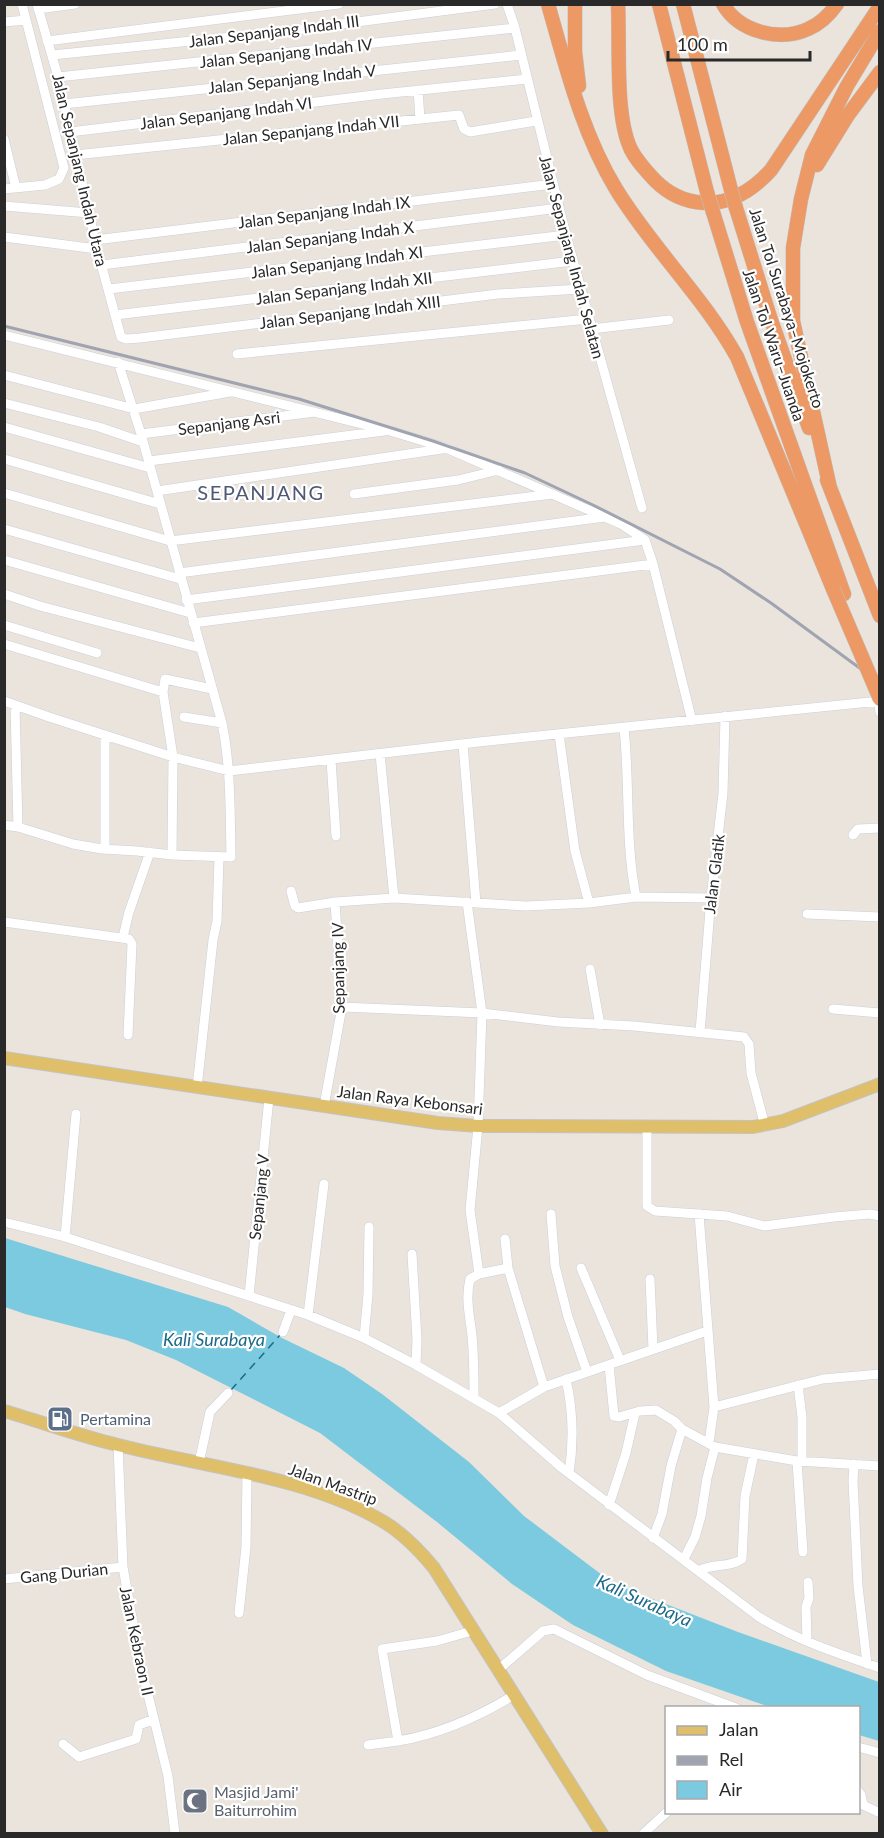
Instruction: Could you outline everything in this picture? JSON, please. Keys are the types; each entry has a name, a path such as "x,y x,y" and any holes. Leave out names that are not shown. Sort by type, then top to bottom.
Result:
{"highway":[{"path":"548,4 589,135 603,166 617,191 726,338 839,592"},
{"path":"575,4 575,52 579,89 589,135"},
{"path":"618,4 621,112 629,145 638,161 659,186 682,200 698,203 720,203 743,195 757,186 771,170 879,6"},
{"name":"Jalan Tol Waru–Juanda","path":"659,4 707,192 747,322 839,592 879,698"},
{"name":"Jalan Tol Surabaya–Mojokerto","path":"683,4 736,208 770,317 879,616"},
{"path":"723,4 737,20 752,30 777,35 807,30 821,21 837,4"},
{"path":"831,488 793,321 793,248 801,199 812,156 847,86 879,31"},
{"path":"801,199 820,158 879,72"}],"main road":[{"name":"Jalan Raya Kebonsari","path":"4,1058 438,1123 478,1126 551,1125 647,1128 765,1126 879,1084"},
{"name":"Jalan Mastrip","path":"4,1411 118,1445 293,1485 334,1499 386,1523 412,1544 434,1568 602,1833"}],"street":[{"path":"4,189 54,182 60,179 64,168 22,4"},
{"path":"37,7 75,4"},
{"path":"47,41 339,4"},
{"name":"Jalan Sepanjang Indah III","path":"52,55 280,32 495,4"},
{"name":"Jalan Sepanjang Indah Selatan","path":"507,4 588,319 642,508"},
{"name":"Jalan Sepanjang Indah Utara","path":"37,7 58,77 88,213 121,337"},
{"path":"4,22 26,20"},
{"name":"Jalan Sepanjang Indah IV","path":"58,77 515,28"},
{"name":"Jalan Sepanjang Indah V","path":"64,104 521,55"},
{"name":"Jalan Sepanjang Indah VI","path":"70,132 382,94 527,79"},
{"path":"418,90 420,119"},
{"name":"Jalan Sepanjang Indah VII","path":"75,155 459,115 464,129 470,132 536,121"},
{"path":"4,139 16,188"},
{"name":"Jalan Sepanjang Indah IX","path":"4,237 96,244 553,184"},
{"path":"4,206 88,213"},
{"name":"Jalan Sepanjang Indah X","path":"102,265 559,208"},
{"name":"Jalan Sepanjang Indah XI","path":"109,289 566,235"},
{"name":"Jalan Sepanjang Indah XII","path":"115,315 573,261"},
{"name":"Jalan Sepanjang Indah XIII","path":"121,337 140,338 498,294 580,289"},
{"path":"237,354 588,319"},
{"path":"591,329 669,320"},
{"path":"4,335 390,430 446,448 627,527 645,540 692,721"},
{"path":"4,825 73,844 105,849 231,857 229,771 222,723 134,409 118,362"},
{"path":"4,375 134,409 234,391"},
{"path":"4,403 142,438"},
{"name":"Sepanjang Asri","path":"142,438 317,412"},
{"path":"4,428 149,465 390,430"},
{"path":"157,491 446,448"},
{"path":"4,459 160,504"},
{"path":"354,494 458,480 499,470"},
{"path":"4,493 170,541 554,494"},
{"path":"4,529 180,576 607,517"},
{"path":"186,600 645,540"},
{"path":"4,560 190,613"},
{"path":"193,623 653,564"},
{"path":"4,594 40,606 201,648"},
{"path":"4,625 97,653"},
{"path":"4,644 163,692"},
{"path":"172,855 173,757 163,692 165,679 212,689"},
{"path":"4,701 173,757 229,771 692,721 879,698 879,712"},
{"path":"15,705 18,827"},
{"name":"Jalan Glatik","path":"700,1032 711,898 723,793 725,716"},
{"path":"184,717 222,723"},
{"path":"624,728 630,865 636,897"},
{"path":"559,734 575,850 590,903"},
{"path":"105,735 105,849"},
{"path":"464,744 471,902 482,1013 478,1126 470,1210 479,1274"},
{"path":"380,754 394,898"},
{"path":"331,760 336,836"},
{"path":"853,835 858,829 879,828"},
{"path":"123,937 129,912 150,852"},
{"path":"197,1088 217,921 219,857"},
{"path":"291,891 296,908 335,902 394,898 526,906 590,903 636,897 711,898"},
{"name":"Sepanjang IV","path":"324,1106 342,1007 335,902"},
{"path":"807,914 879,917"},
{"path":"4,922 129,939 132,944 128,1035"},
{"path":"590,969 600,1024"},
{"path":"342,1007 482,1013 558,1023 600,1024 744,1037 749,1044 754,1084 765,1126"},
{"path":"833,1009 879,1013"},
{"name":"Sepanjang V","path":"249,1296 269,1098"},
{"path":"65,1238 76,1114"},
{"path":"647,1128 647,1206 655,1211 728,1216 764,1226 834,1217 870,1214 879,1216"},
{"path":"308,1315 324,1184"},
{"path":"550,1214 555,1266 568,1317 586,1372"},
{"path":"684,1559 701,1516 712,1445 714,1407 699,1214"},
{"path":"4,1222 65,1238 308,1315 364,1338 499,1413 609,1505 759,1617 807,1641 879,1668"},
{"path":"364,1338 368,1294 369,1227"},
{"path":"505,1239 508,1268 544,1387"},
{"path":"412,1254 417,1341 416,1365"},
{"path":"474,1398 472,1335 468,1308 470,1279 479,1274 508,1268"},
{"path":"581,1268 620,1360"},
{"path":"650,1279 653,1349"},
{"path":"283,1332 291,1310"},
{"path":"499,1413 544,1387 707,1331"},
{"path":"609,1365 614,1416 656,1410 682,1429 712,1445 800,1461 879,1466"},
{"path":"714,1407 823,1379 879,1374"},
{"path":"566,1379 572,1406 573,1428 569,1473"},
{"path":"798,1385 802,1417 800,1461 803,1552"},
{"path":"199,1463 210,1412 228,1393"},
{"path":"609,1505 626,1453 635,1413"},
{"path":"653,1538 662,1514 670,1466 682,1429"},
{"name":"Jalan Kebraon II","path":"118,1445 123,1567 139,1658 168,1776 175,1833"},
{"path":"698,1571 706,1567 735,1563 742,1559 745,1496 754,1454"},
{"path":"854,1464 858,1586 867,1664"},
{"path":"239,1613 246,1547 247,1473"},
{"name":"Gang Durian","path":"4,1579 123,1567"},
{"path":"807,1641 808,1582"},
{"path":"498,1670 543,1631 554,1629 647,1675 733,1706"},
{"path":"398,1742 382,1649 437,1641 472,1631"},
{"path":"368,1744 398,1742 423,1737 468,1720 514,1695"},
{"path":"63,1744 79,1756 136,1739 139,1725 154,1719"},
{"path":"860,1748 879,1754"},
{"path":"860,1796 865,1808 879,1813"},
{"path":"644,1833 665,1814"}],"water":[{"name":"Kali Surabaya","path":"5,1238 228,1307 282,1338 344,1368 382,1394 469,1462 524,1516 614,1584 738,1632 879,1682 879,1741 860,1735 860,1706 767,1706 666,1671 573,1625 512,1584 437,1522 320,1433 176,1360 126,1340 5,1307"}],"ferry route":[{"path":"231,1390 280,1335"}],"railway":[{"path":"4,326 299,399 525,473 720,569 771,603 880,683"}],"place":[{"name":"Pertamina","path":"60,1419"},
{"name":"Masjid Jami' Baiturrohim","path":"195,1801"}],"district":[{"name":"SEPANJANG","path":"261,493"}]}
